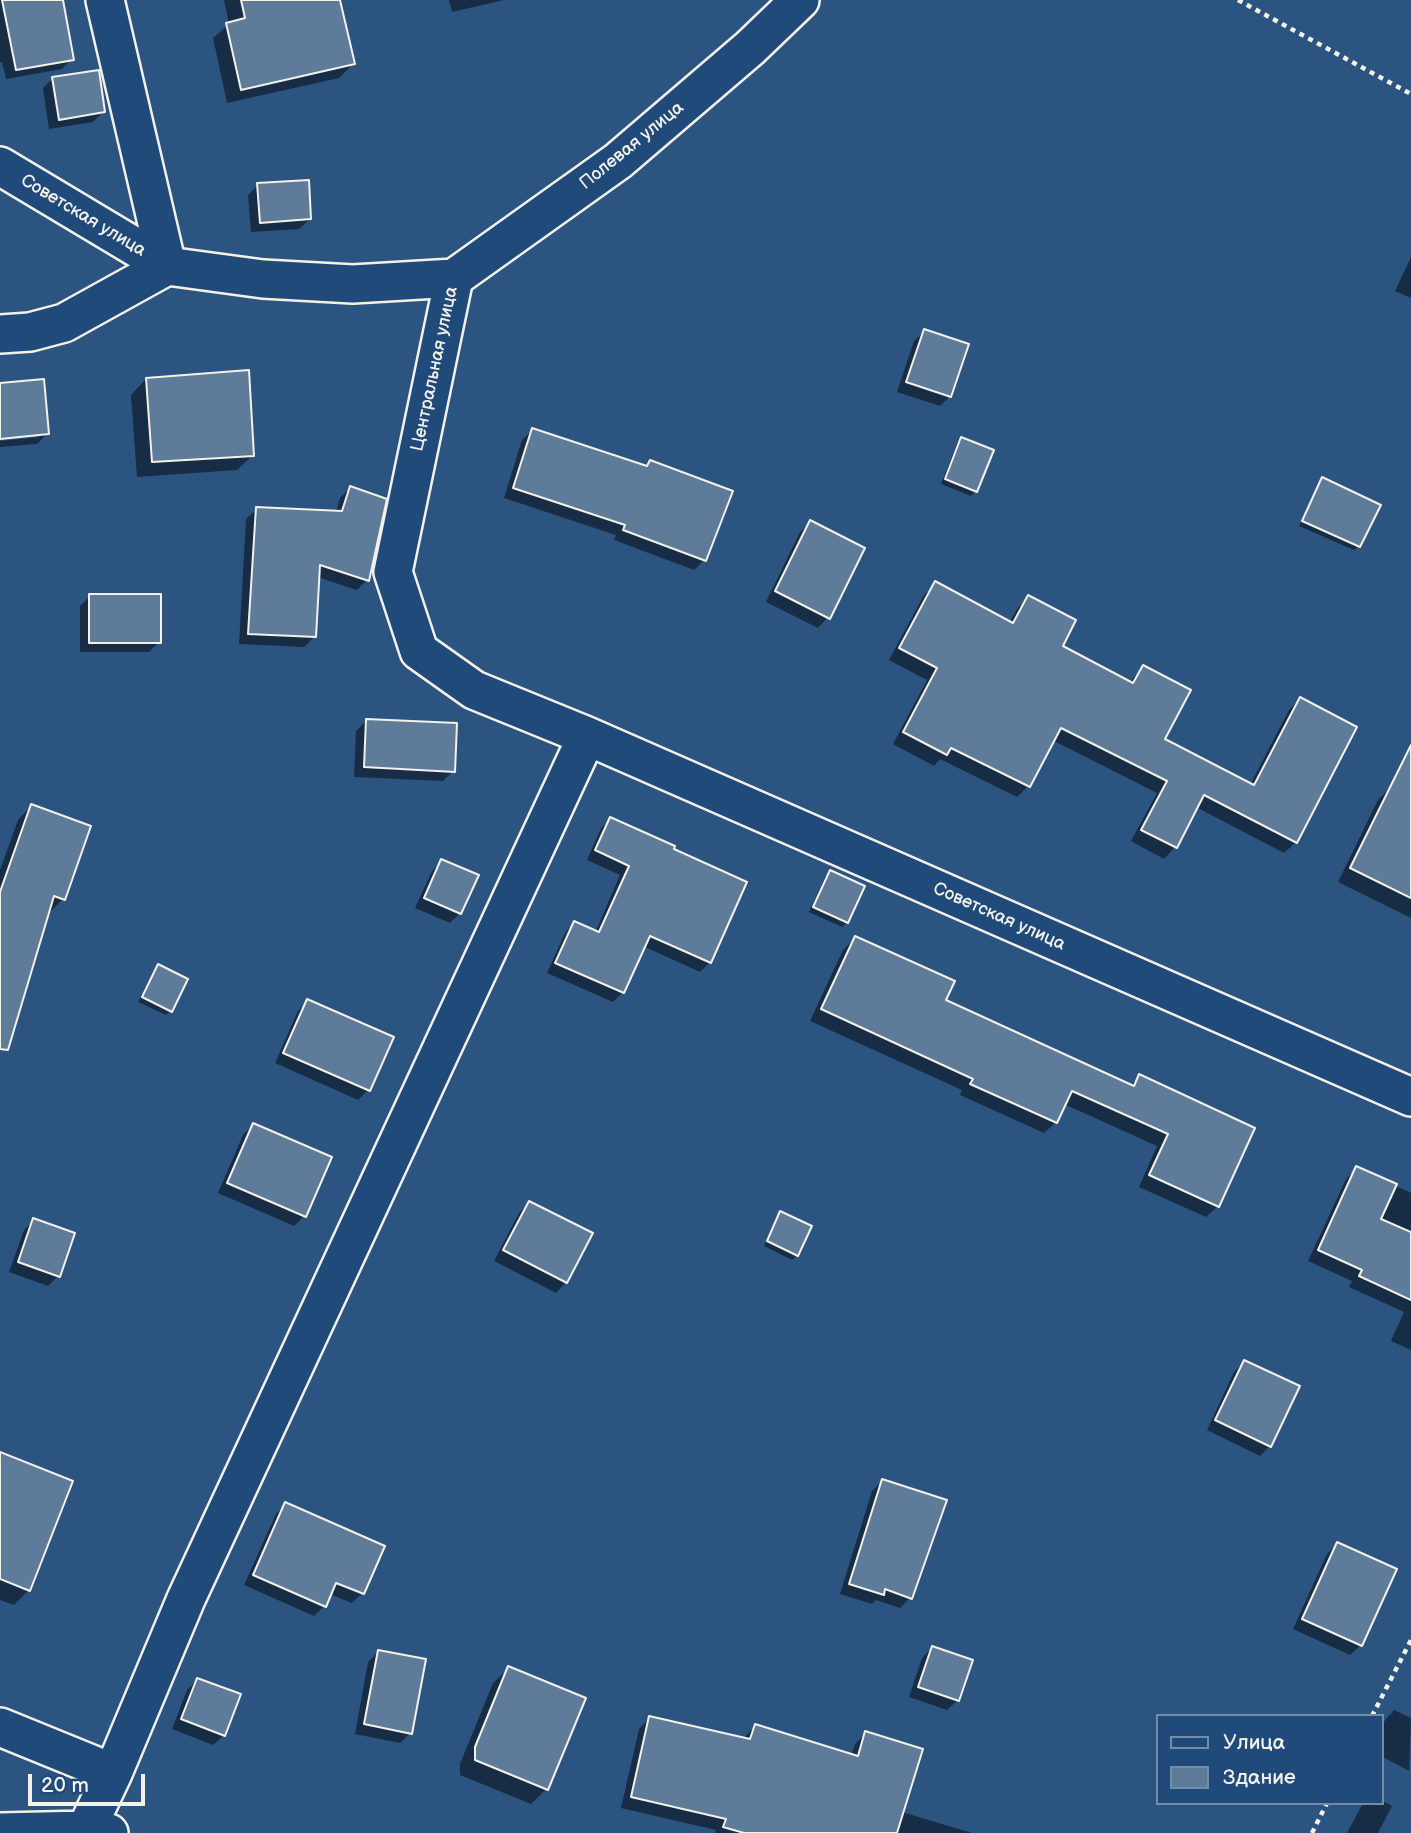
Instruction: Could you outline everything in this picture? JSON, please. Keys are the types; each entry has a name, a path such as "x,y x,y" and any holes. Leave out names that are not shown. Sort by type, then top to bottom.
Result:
{"street":[{"path":"0,334 30,332 64,323 167,266 106,0"},
{"name":"Полевая улица","path":"454,278 618,161 750,48 800,0"},
{"name":"Советская улица","path":"0,166 167,266"},
{"name":"Центральная улица","path":"167,266 263,279 352,284 454,278 393,572 419,651 474,690 587,736"},
{"path":"0,1832 98,1831 113,1773 186,1599 587,736"},
{"name":"Советская улица","path":"587,736 1411,1097"},
{"path":"0,1727 113,1773"}],"path":[{"path":"1238,0 1411,94"},
{"path":"1373,1714 1411,1640"},
{"path":"1312,1833 1326,1805"}],"building":[{"path":"2,0 63,0 74,60 16,70"},
{"path":"241,0 340,0 355,64 241,90 226,23 245,18"},
{"path":"99,70 105,112 59,120 52,77"},
{"path":"309,180 311,219 260,223 257,183"},
{"path":"924,329 969,344 951,397 906,382"},
{"path":"249,370 254,456 152,462 146,378"},
{"path":"44,379 49,434 0,439 0,383"},
{"path":"532,428 647,466 650,460 733,491 706,561 623,530 625,525 513,488"},
{"path":"961,437 994,450 977,492 945,479"},
{"path":"1322,477 1381,505 1360,547 1302,521"},
{"path":"350,486 387,499 369,581 320,565 316,637 248,634 256,507 342,511"},
{"path":"810,520 865,548 830,619 775,591"},
{"path":"935,581 1013,623 1028,595 1076,620 1063,646 1133,683 1143,665 1191,690 1165,739 1254,785 1300,697 1357,727 1297,843 1204,795 1177,848 1141,830 1167,781 1061,728 1030,787 951,748 947,755 903,732 937,668 899,648"},
{"path":"89,594 161,594 161,643 89,643"},
{"path":"366,719 457,723 455,772 364,767"},
{"path":"1411,745 1411,898 1350,868"},
{"path":"31,804 91,826 65,900 54,896 8,1050 0,1049 0,892"},
{"path":"610,817 747,882 711,963 650,936 624,993 555,963 574,921 599,932 629,866 595,850"},
{"path":"441,859 479,875 461,914 424,898"},
{"path":"830,870 865,886 848,923 813,907"},
{"path":"855,936 955,981 946,1000 1134,1086 1139,1074 1255,1128 1219,1207 1149,1175 1168,1134 1072,1091 1057,1123 970,1084 973,1079 821,1009"},
{"path":"158,964 188,979 172,1012 142,997"},
{"path":"307,999 394,1037 370,1091 283,1053"},
{"path":"253,1123 332,1157 306,1217 227,1183"},
{"path":"1356,1166 1397,1184 1381,1219 1411,1232 1411,1300 1359,1276 1362,1270 1318,1250"},
{"path":"529,1201 593,1233 567,1283 503,1250"},
{"path":"780,1211 812,1226 798,1256 767,1241"},
{"path":"33,1218 75,1233 60,1277 18,1262"},
{"path":"1244,1360 1300,1386 1271,1447 1215,1420"},
{"path":"0,1452 73,1481 30,1591 0,1579"},
{"path":"882,1479 947,1500 912,1599 885,1589 884,1595 849,1584"},
{"path":"285,1502 385,1546 364,1594 336,1583 326,1607 253,1575"},
{"path":"1337,1542 1397,1569 1362,1646 1302,1619"},
{"path":"932,1646 973,1660 959,1701 918,1687"},
{"path":"378,1650 426,1659 412,1734 364,1724"},
{"path":"508,1666 586,1698 548,1790 475,1760 475,1747"},
{"path":"197,1678 241,1694 225,1736 181,1719"},
{"path":"649,1716 750,1739 755,1724 858,1756 865,1731 923,1749 897,1833 744,1833 723,1827 726,1819 631,1797"}]}
